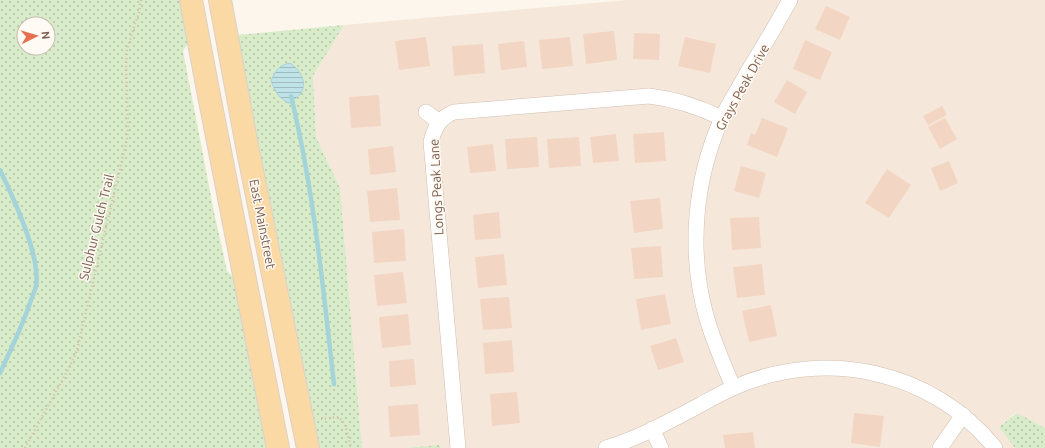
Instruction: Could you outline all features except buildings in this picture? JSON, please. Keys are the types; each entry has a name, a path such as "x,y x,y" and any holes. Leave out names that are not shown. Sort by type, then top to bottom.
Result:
{"main road":[{"path":"191,0 278,448"},
{"name":"East Mainstreet","path":"220,0 247,146 308,448"}],"street":[{"name":"Grays Peak Drive","path":"733,387 708,320 700,290 696,258 697,219 701,189 712,145 722,118 790,0"},
{"name":"Longs Peak Lane","path":"458,448 431,142 435,128 439,122 454,112 649,96 673,100 701,108 722,118"},
{"path":"426,112 439,122"},
{"path":"606,448 652,429 733,387 761,377 798,369 844,368 899,380 928,392 963,415 985,435 995,448"},
{"path":"940,448 963,415"},
{"path":"652,429 661,448"}],"path":[{"name":"Sulphur Gulch Trail","path":"25,448 70,366 76,350 126,145 128,126 126,65 127,49 139,12 141,0"},
{"path":"322,419 338,417 342,420 350,448"}],"shaded area":[{"path":"628,0 1045,0 1045,428 1016,413 999,427 1015,448 441,448 440,445 404,448 362,448 340,188 316,137 313,76 344,25"}],"green space":[{"path":"0,0 182,0 189,42 183,51 214,212 227,271 235,279 269,448 0,448"},
{"path":"344,25 313,76 316,137 340,188 362,448 317,448 237,35"},
{"path":"1017,413 1045,428 1045,448 1015,448 999,427"},
{"path":"440,445 441,448 404,448"}],"water":[{"path":"290,63 302,76 304,84 300,94 289,103 278,94 271,81 278,69 283,65"}],"waterway":[{"path":"291,96 312,204 334,384"},
{"path":"0,170 25,227 34,259 36,274 36,286 28,309 0,373"}]}
